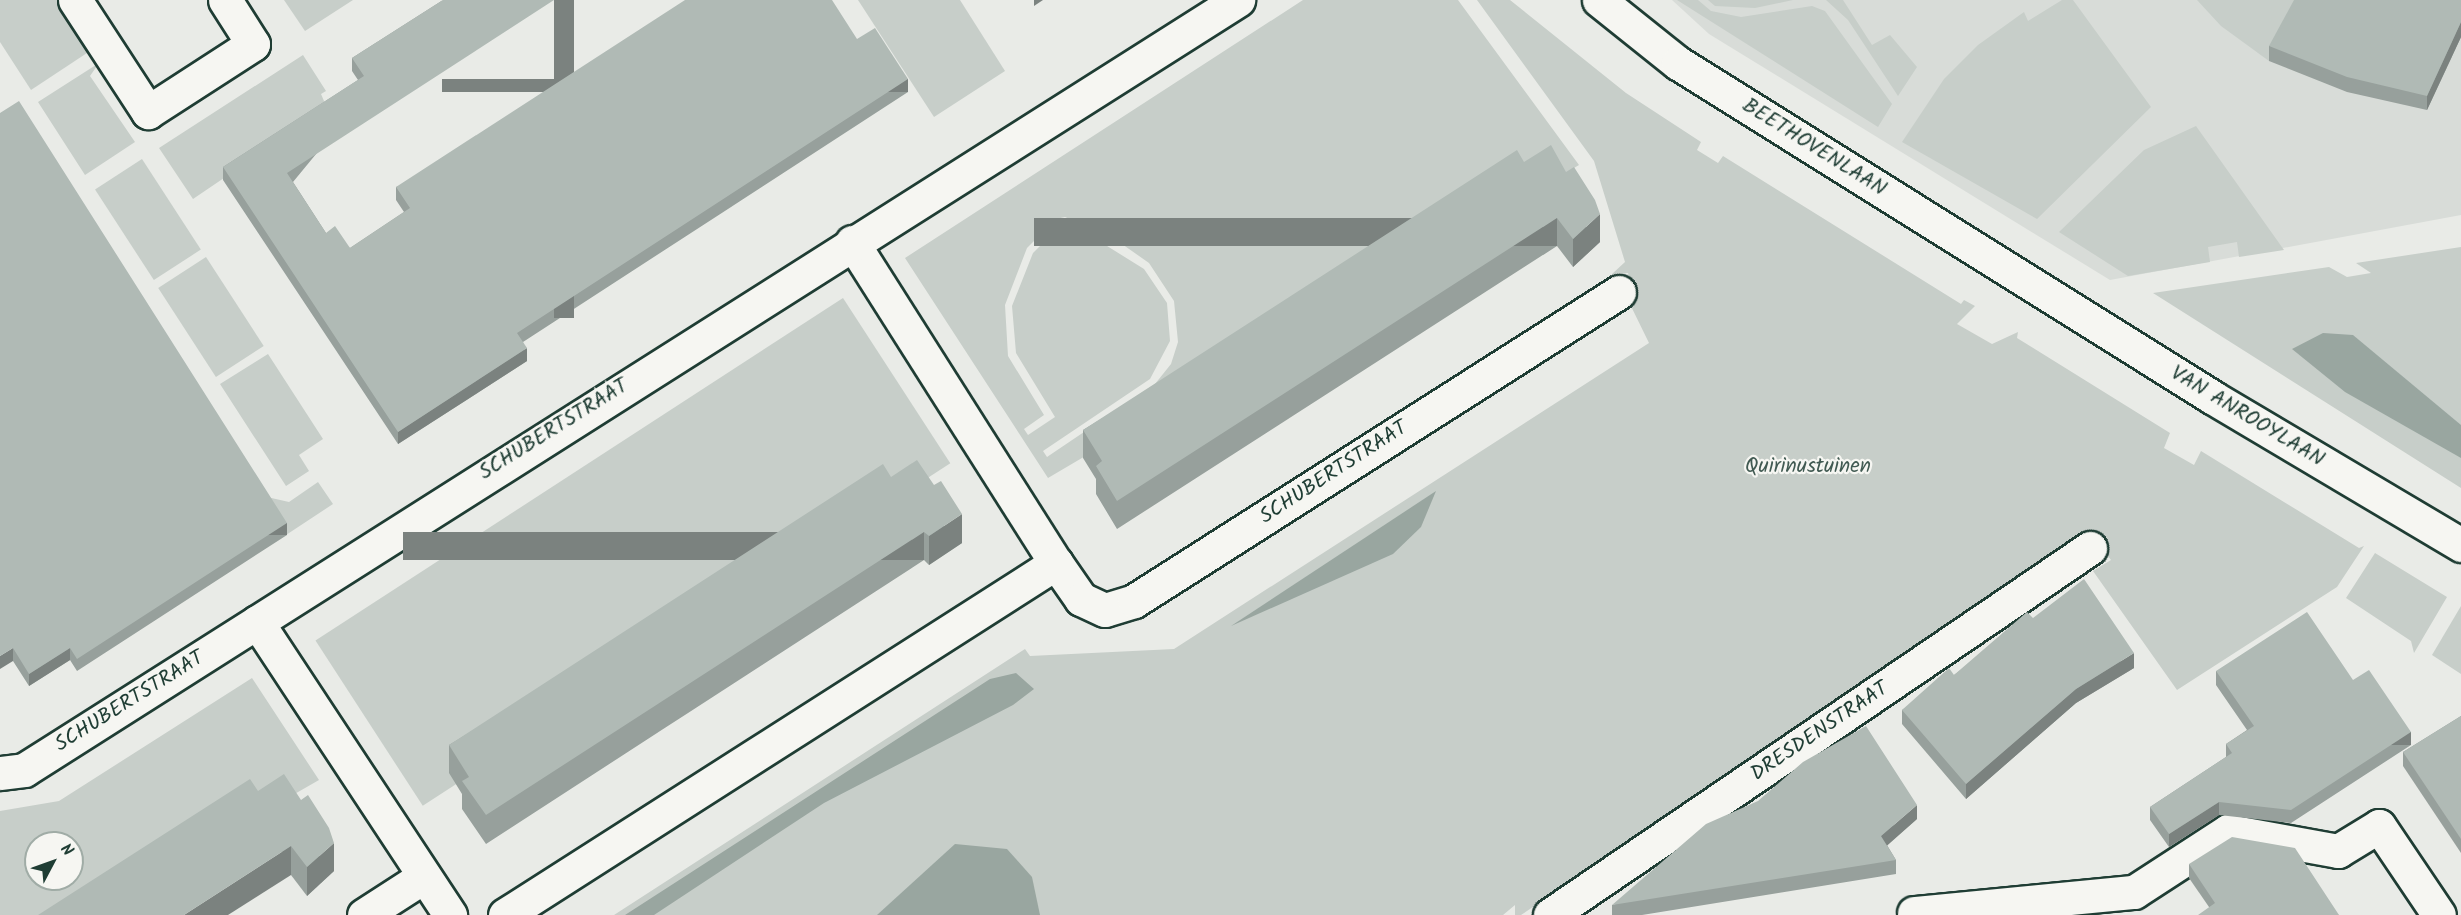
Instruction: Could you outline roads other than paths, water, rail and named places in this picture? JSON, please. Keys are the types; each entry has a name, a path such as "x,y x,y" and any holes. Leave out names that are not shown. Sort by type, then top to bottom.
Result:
{"street":[{"path":"75,0 148,112 253,44 225,0"},
{"name":"SCHUBERTSTRAAT","path":"0,773 24,770 852,242 1238,0"},
{"name":"BEETHOVENLAAN","path":"1599,0 1678,63 2035,286"},
{"name":"SCHUBERTSTRAAT","path":"852,242 1056,563 1081,599 1105,610 1134,601 1618,292"},
{"name":"VAN ANROOYLAAN","path":"2035,286 2461,544"},
{"name":"DRESDENSTRAAT","path":"1550,915 2090,548"},
{"path":"505,915 1056,563"},
{"path":"257,622 450,915"},
{"path":"1914,913 2134,892 2228,831 2338,851 2379,826 2439,915"},
{"path":"364,915 423,877"}],"park label":[{"name":"Quirinustuinen","path":"1808,467"}]}
